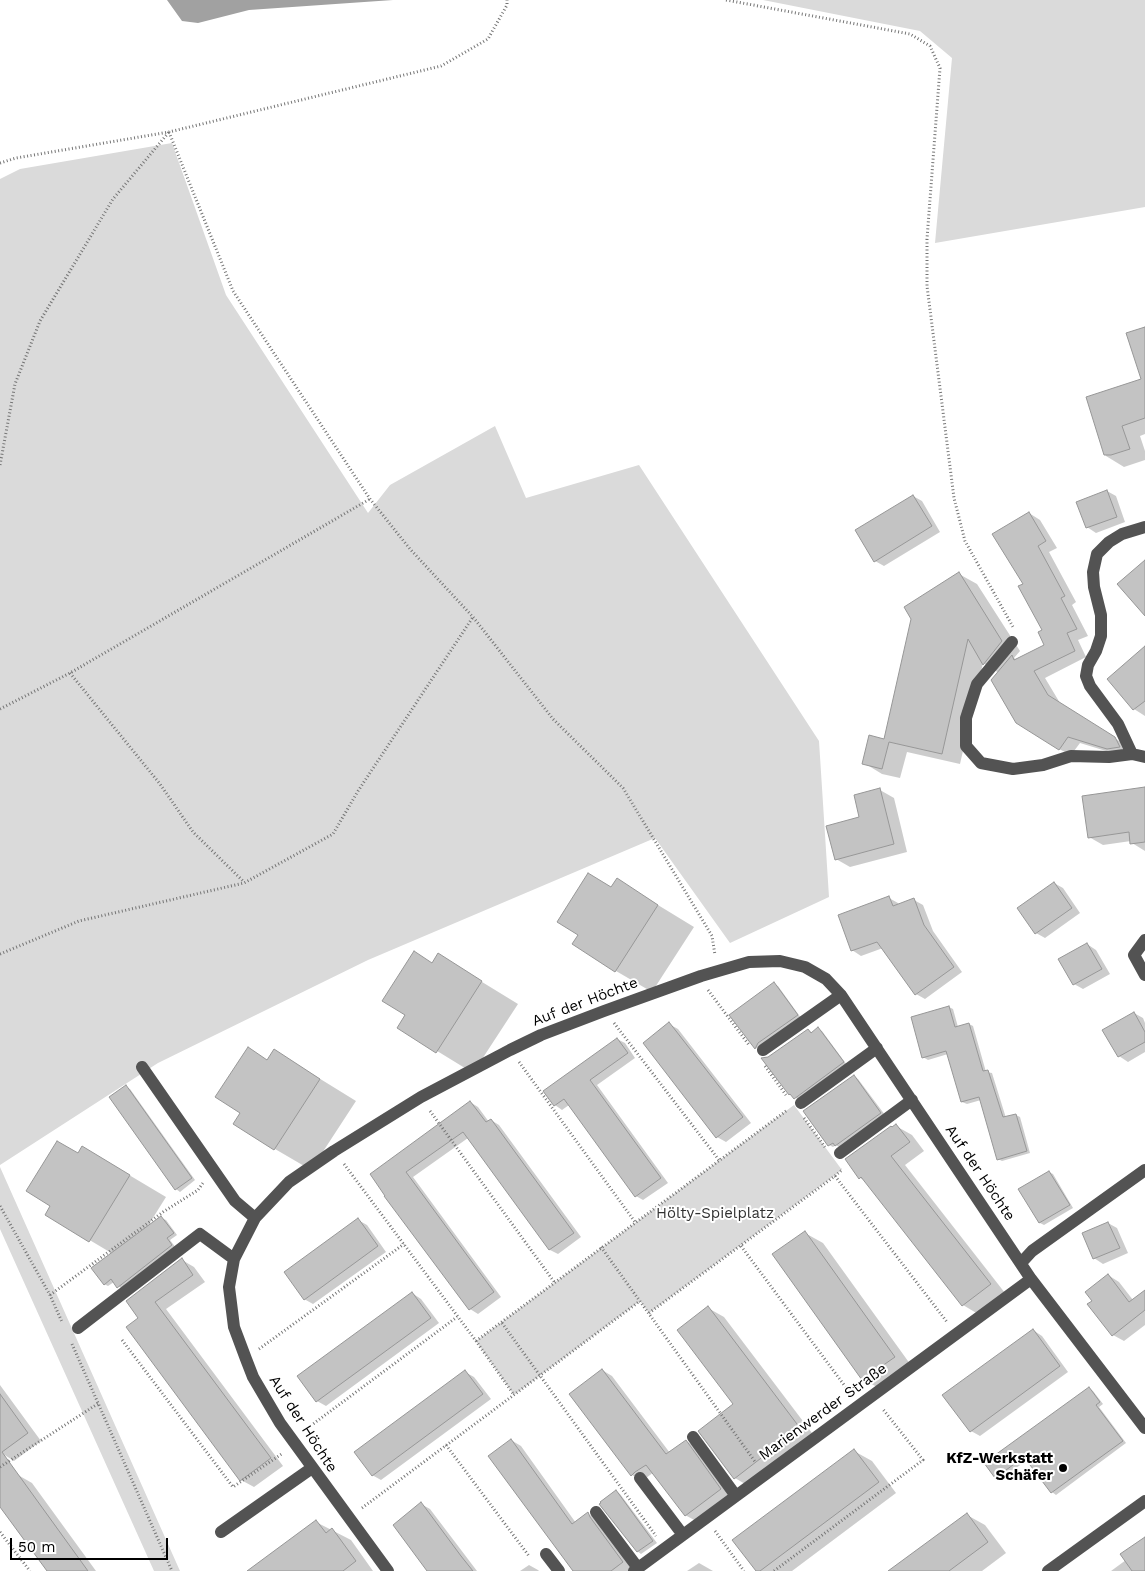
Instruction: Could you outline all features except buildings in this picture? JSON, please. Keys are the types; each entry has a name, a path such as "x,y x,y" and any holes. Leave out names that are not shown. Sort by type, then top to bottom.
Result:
{"street":[{"path":"1139,756 1090,686 1086,676 1088,665 1096,651 1101,636 1101,615 1094,587 1093,572 1097,554 1109,542 1122,534 1145,527"},
{"path":"1012,642 977,684 966,718 966,746 981,763 1013,769 1043,765 1072,756 1139,756"},
{"path":"1145,940 1134,955 1145,975"},
{"name":"Auf der Höchte","path":"388,1571 280,1423 253,1377 246,1359 234,1327 229,1287 234,1259 255,1218 289,1182 334,1151 420,1097 510,1050 541,1035 604,1011 718,970 749,962 780,961 805,967 826,979 841,995 1031,1279 1145,1428"},
{"path":"759,1053 841,995"},
{"path":"797,1104 878,1048"},
{"path":"142,1067 235,1201 255,1218"},
{"path":"838,1158 912,1100"},
{"path":"1021,1264 1032,1251 1145,1170"},
{"path":"78,1328 200,1234 234,1259"},
{"name":"Marienwerder Straße","path":"636,1570 1031,1279"},
{"path":"693,1437 736,1496"},
{"path":"221,1532 312,1468"},
{"path":"640,1478 683,1535"},
{"path":"1048,1571 1145,1501"},
{"path":"596,1512 636,1570"},
{"path":"546,1554 559,1571"}],"path":[{"path":"0,162 169,132 441,66 488,39 507,5 506,0"},
{"path":"726,0 910,34 930,46 940,68 927,239 927,286 954,498 965,540 1016,632 1012,642"},
{"path":"0,465 15,384 40,321 113,198 169,132"},
{"path":"169,132 233,291 370,499 410,549 473,618 553,719 623,788 712,936 718,970"},
{"path":"0,709 70,673 370,499"},
{"path":"0,954 79,921 244,883 332,834 358,791 473,618"},
{"path":"70,673 160,784 192,832 244,883"},
{"path":"701,976 708,989 797,1104 826,1149"},
{"path":"604,1011 719,1160"},
{"path":"510,1050 635,1222"},
{"path":"420,1097 555,1282"},
{"path":"476,1341 797,1104"},
{"path":"334,1151 514,1395"},
{"path":"650,1313 835,1176 842,1170 838,1158"},
{"path":"50,1295 163,1212 198,1190 206,1179 215,1172"},
{"path":"835,1176 956,1335"},
{"path":"0,1206 50,1295 62,1322"},
{"path":"246,1359 404,1244"},
{"path":"741,1246 859,1406"},
{"path":"602,1247 765,1475"},
{"path":"348,1517 640,1301"},
{"path":"122,1340 233,1487 457,1317"},
{"path":"502,1323 665,1548"},
{"path":"70,1340 172,1571"},
{"path":"774,1571 923,1460 872,1396"},
{"path":"0,1467 99,1403"},
{"path":"446,1445 534,1563"},
{"path":"706,1519 744,1571"},
{"path":"0,1532 30,1571"}],"green space":[{"path":"763,0 1145,0 1145,207 935,243 952,58 920,31"},
{"path":"172,143 226,295 368,513 390,485 495,426 526,498 639,465 819,741 829,897 730,943 655,838 368,960 158,1063 0,1165 0,179 20,169"},
{"name":"Hölty-Spielplatz","path":"794,1105 842,1170 649,1313 640,1301 514,1395 476,1341"},
{"path":"0,1167 180,1571 154,1571 0,1229"}],"shaded area":[{"path":"167,0 393,0 249,10 198,23 182,21"}],"place":[{"name":"KfZ-Werkstatt Schäfer","path":"1063,1468"}]}
